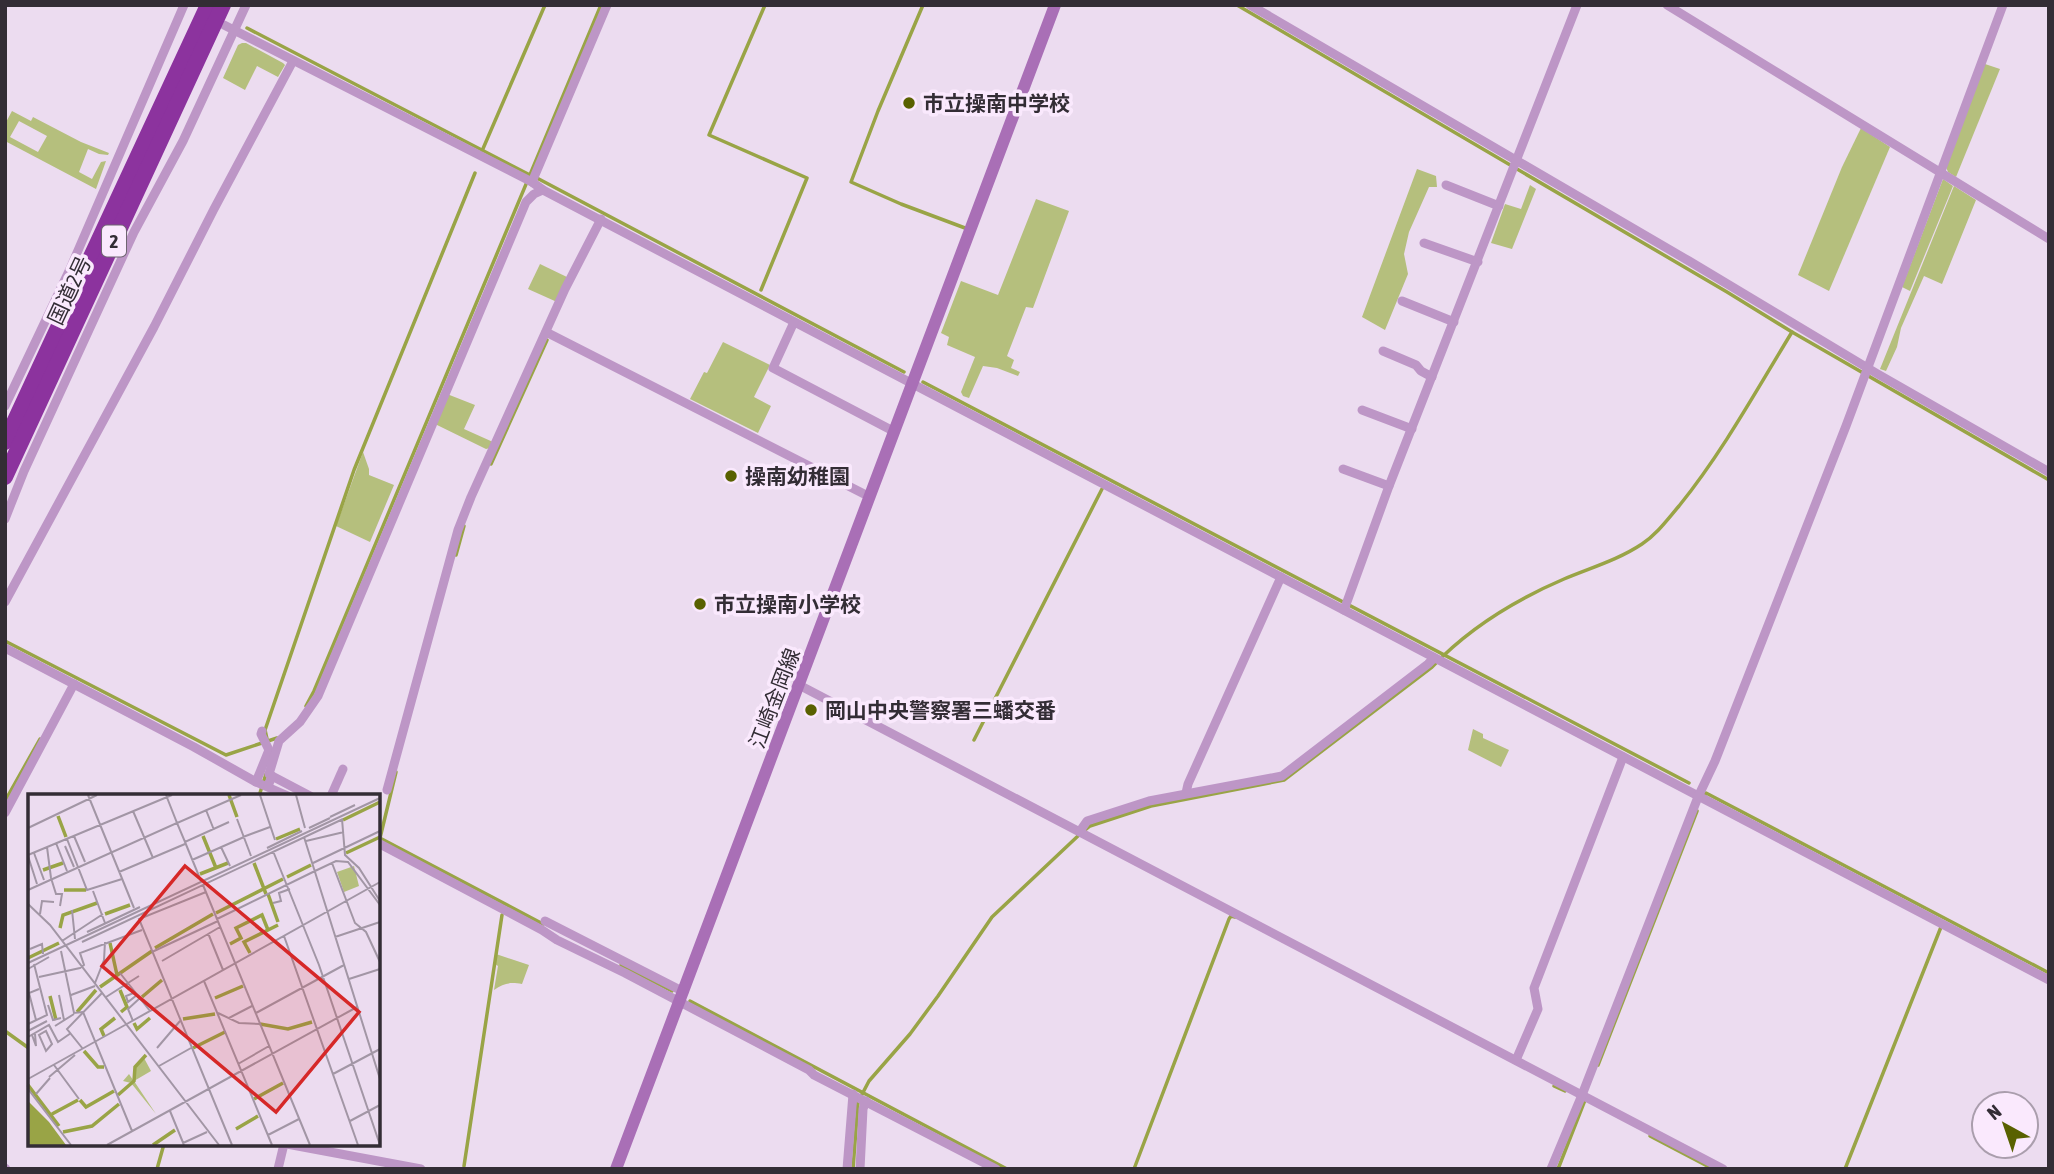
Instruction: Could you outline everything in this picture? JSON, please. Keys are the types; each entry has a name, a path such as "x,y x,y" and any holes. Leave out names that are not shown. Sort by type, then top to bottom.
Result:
{"highway":[{"name":"国道2号","path":"5,477 223,5"},
{"name":"国道2号","path":"5,442 201,8"}],"main road":[{"name":"江崎金岡線","path":"616,1169 1055,5"}],"street":[{"path":"5,406 70,269 184,5 201,8"},
{"path":"5,519 24,471 128,244 183,141 246,5"},
{"path":"266,782 279,741 300,722 318,696 526,202 534,194 534,182 607,5"},
{"path":"1250,5 1515,166 1866,371 2049,472"},
{"path":"1345,606 1389,486 1577,5"},
{"path":"1667,5 2049,239"},
{"path":"1550,1169 1720,748 1866,371 2003,5"},
{"path":"224,25 534,182 913,385 1282,577 1345,606 1438,659 2049,980"},
{"path":"5,602 154,327 293,61"},
{"path":"1446,185 1500,206"},
{"path":"387,790 458,530 546,332 601,219"},
{"path":"1424,243 1478,262"},
{"path":"1402,301 1454,321"},
{"path":"794,322 773,368 895,432"},
{"path":"546,332 870,497"},
{"path":"1383,351 1416,365 1432,377"},
{"path":"1362,410 1412,429"},
{"path":"1343,469 1389,486"},
{"path":"1186,793 1282,577"},
{"path":"5,648 285,794"},
{"path":"1082,832 1087,821 1149,801 1276,778 1289,772 1438,659"},
{"path":"5,813 74,684"},
{"path":"799,685 1723,1169"},
{"path":"264,738 269,750 266,782"},
{"path":"1516,1060 1538,1009 1534,988 1623,757"},
{"path":"332,794 343,769"},
{"path":"266,782 304,794"},
{"path":"380,844 681,998"},
{"path":"545,921 859,1098 996,1169"},
{"path":"847,1169 859,1098"},
{"path":"859,1098 863,1109 860,1169"},
{"path":"278,1169 285,1146"},
{"path":"295,1146 390,1166 418,1169"}],"green space":[{"path":"242,43 283,63 285,65 278,77 257,66 245,90 223,78 238,45"},
{"path":"1985,64 2000,69 1956,177 1948,172 1946,167"},
{"path":"12,111 31,121 33,117 109,153 99,154 88,149 79,172 92,179 101,162 106,161 96,189 5,141 5,124","holes":["19,121 47,136 38,152 10,137"]},
{"path":"1861,128 1890,147 1829,291 1798,275 1842,167"},
{"path":"1417,169 1436,176 1437,187 1429,187 1409,232 1404,254 1408,274 1385,330 1362,317"},
{"path":"1943,179 1953,186 1910,291 1902,287"},
{"path":"1530,185 1536,189 1512,249 1491,243 1505,204 1521,209"},
{"path":"1954,186 1976,200 1942,284 1924,276 1886,371 1880,369"},
{"path":"1036,199 1069,211 1033,308 1026,307 1007,356 1014,360 1011,368 1020,372 1018,376 983,366 969,398 963,396 961,392 975,357 947,345 949,337 941,333 961,281 998,295"},
{"path":"540,264 569,278 557,302 528,289"},
{"path":"723,342 770,365 754,397 771,406 758,433 690,399"},
{"path":"447,394 475,405 464,429 493,442 490,448 486,449 435,424"},
{"path":"363,452 369,475 394,485 370,542 336,526"},
{"path":"1473,729 1483,734 1483,738 1509,750 1501,767 1468,750"},
{"path":"496,954 529,965 522,984 507,984 494,990 498,966 495,964"}],"waterway":[{"path":"482,151 545,5"},
{"path":"306,706 601,5"},
{"path":"761,290 807,178 709,135 765,5"},
{"path":"923,5 851,182 965,228"},
{"path":"1237,5 2049,480"},
{"path":"247,28 528,174"},
{"path":"267,739 265,730 354,470 475,173"},
{"path":"535,177 904,372"},
{"path":"853,1169 858,1102 869,1081 910,1034 992,917 1079,835 1090,826 1151,806 1284,780 1432,667 1461,640 1493,616 1546,587 1614,559 1642,544 1666,522 1710,465 1792,332"},
{"path":"491,464 547,340"},
{"path":"923,382 1689,783"},
{"path":"974,740 1102,489"},
{"path":"456,555 464,526"},
{"path":"5,641 226,755 277,738"},
{"path":"5,801 40,739"},
{"path":"380,838 396,772"},
{"path":"260,794 266,774"},
{"path":"1705,795 1706,793 2049,973"},
{"path":"1598,1065 1697,811"},
{"path":"380,838 543,924"},
{"path":"464,1166 502,915"},
{"path":"1134,1169 1229,919 1231,916 1235,917"},
{"path":"1845,1169 1941,927"},
{"path":"621,965 672,991"},
{"path":"690,1001 1007,1169"},
{"path":"5,1031 28,1048"},
{"path":"1554,1086 1565,1091"},
{"path":"1558,1169 1585,1100"},
{"path":"1650,1136 1713,1169"},
{"path":"157,1169 163,1146"}],"place":[{"name":"市立操南中学校","path":"909,103"},
{"name":"操南幼稚園","path":"731,476"},
{"name":"市立操南小学校","path":"700,604"},
{"name":"岡山中央警察署三蟠交番","path":"811,710"}]}
